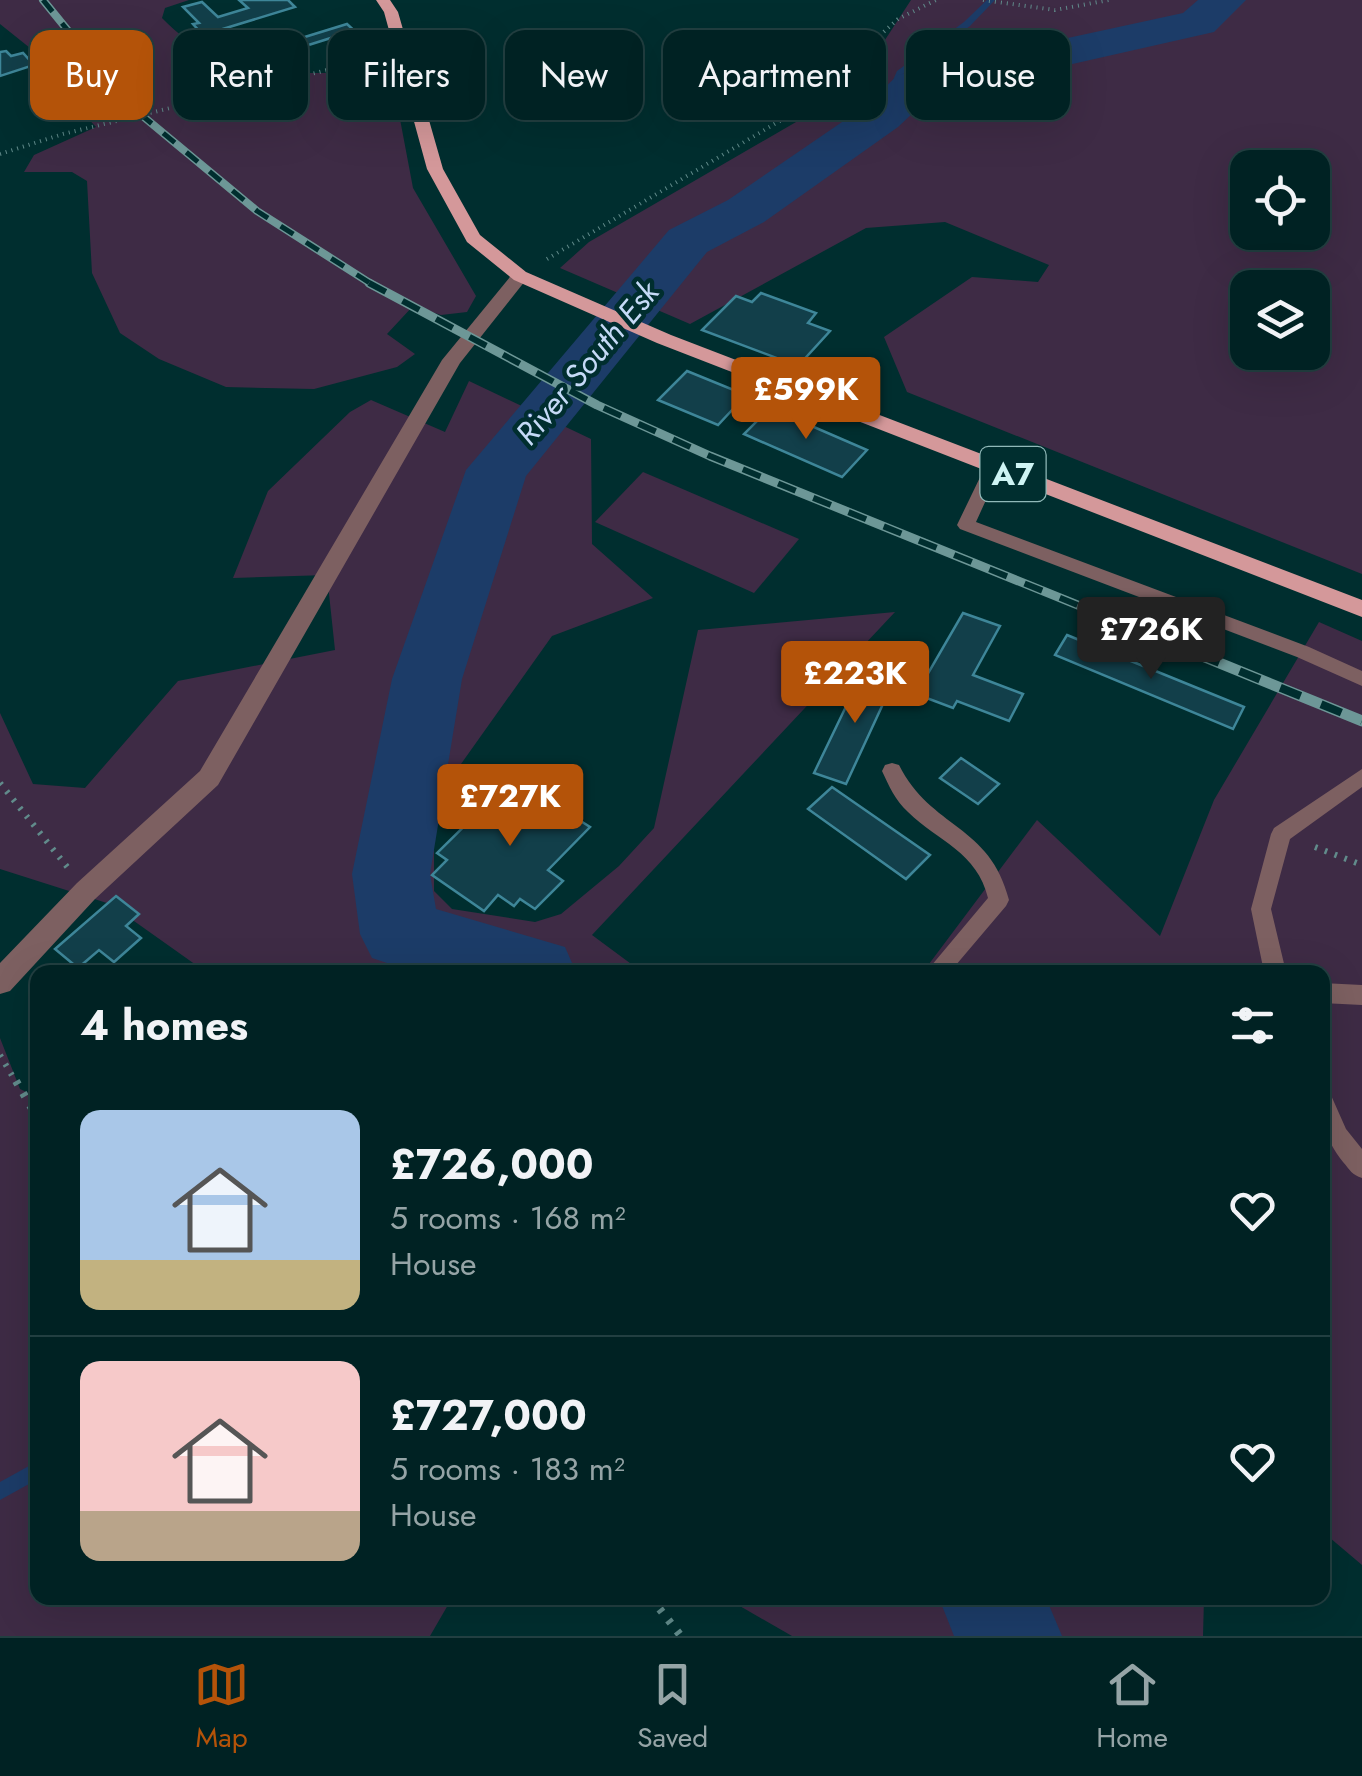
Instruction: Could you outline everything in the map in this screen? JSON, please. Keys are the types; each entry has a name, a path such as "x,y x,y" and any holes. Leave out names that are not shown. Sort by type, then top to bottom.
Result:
{"main road":[{"name":"A7","path":"383,0 392,12 397,30"},
{"name":"A7","path":"422,120 435,169 473,238 520,276 664,340 1362,609"}],"street":[{"path":"0,982 86,891 209,778 452,360 520,276"}],"lane":[{"path":"994,466 966,525 1303,652 1362,679"},
{"path":"892,770 897,788 980,854 997,878 999,900 943,965"},
{"path":"1273,965 1262,910 1281,834 1362,777"},
{"path":"1330,993 1362,995"},
{"path":"1330,1119 1338,1137 1362,1168"}],"path":[{"path":"520,276 792,114 898,20 936,0"},
{"path":"982,0 1056,10 1109,0"},
{"path":"0,154 63,134 328,69"},
{"path":"0,783 86,891"},
{"path":"1281,834 1362,865"},
{"path":"0,1055 30,1106"},
{"path":"656,1605 680,1636"}],"shaded area":[{"path":"0,0 189,0 165,8 162,18 175,30 173,120 308,120 308,73 328,73 328,120 400,120 413,188 476,296 467,312 441,315 413,306 387,334 415,354 397,367 314,389 226,387 159,359 120,333 92,273 87,181 72,172 24,172 34,155 96,127 89,120 153,120 153,30 30,30 30,48 0,24"},
{"path":"911,0 1362,0 1362,574 907,392 884,337 972,277 1038,282 1049,265 945,222 866,228 690,324 560,268 589,242 800,120 886,120 886,38"},
{"path":"469,381 591,439 592,544 653,598 552,636 434,802 434,891 452,909 535,922 561,914 619,866 654,828 698,630 895,612 592,935 633,965 196,965 110,904 0,869 0,713 33,784 85,788 178,681 335,650 327,575 233,578 268,491 350,412 371,400 445,432"},
{"path":"643,472 799,539 754,593 595,522"},
{"path":"1319,622 1362,641 1362,1565 1330,1538 1330,965 928,965 1037,820 1160,936 1214,800"},
{"path":"0,1038 20,1089 30,1094 30,1605 448,1605 430,1636 0,1636"},
{"path":"738,1605 1204,1605 1203,1636 792,1636"}],"building":[{"path":"239,0 288,0 295,7 219,30 198,30 193,24 199,23 183,7 202,2 218,17 248,8"},
{"path":"347,24 353,30 328,30 328,39 308,45 308,36"},
{"path":"0,52 11,56 23,53 30,66 0,76"},
{"path":"761,293 816,313 808,323 830,331 798,366 702,330 736,296 752,302"},
{"path":"687,371 746,395 718,425 658,400"},
{"path":"770,408 867,450 842,477 744,434"},
{"path":"963,613 1000,626 973,675 1023,694 1009,721 957,701 953,708 916,694"},
{"path":"1067,635 1244,707 1233,729 1055,655"},
{"path":"865,667 895,678 846,784 814,773"},
{"path":"961,758 999,784 978,804 940,778"},
{"path":"513,778 590,827 548,870 563,881 535,909 520,899 514,906 498,895 484,911 432,875 447,860 437,853"},
{"path":"832,787 930,855 906,879 808,809"},
{"path":"116,896 139,914 126,926 141,938 114,962 99,950 82,965 74,965 55,949"}],"waterway":[{"path":"886,105 900,73 967,24 991,0"},
{"name":"River South Esk","path":"511,965 400,934 391,874 427,679 497,470 688,241 746,211 881,117 915,85 1198,23 1224,0"},
{"path":"454,965 459,951"},
{"path":"0,1492 30,1474"},
{"name":"River South Esk","path":"994,1605 1009,1636"}],"railway":[{"path":"43,0 127,103 257,211 373,285"},
{"path":"369,283 597,405 710,456 1164,640"},
{"path":"1158,638 1362,721"}]}
